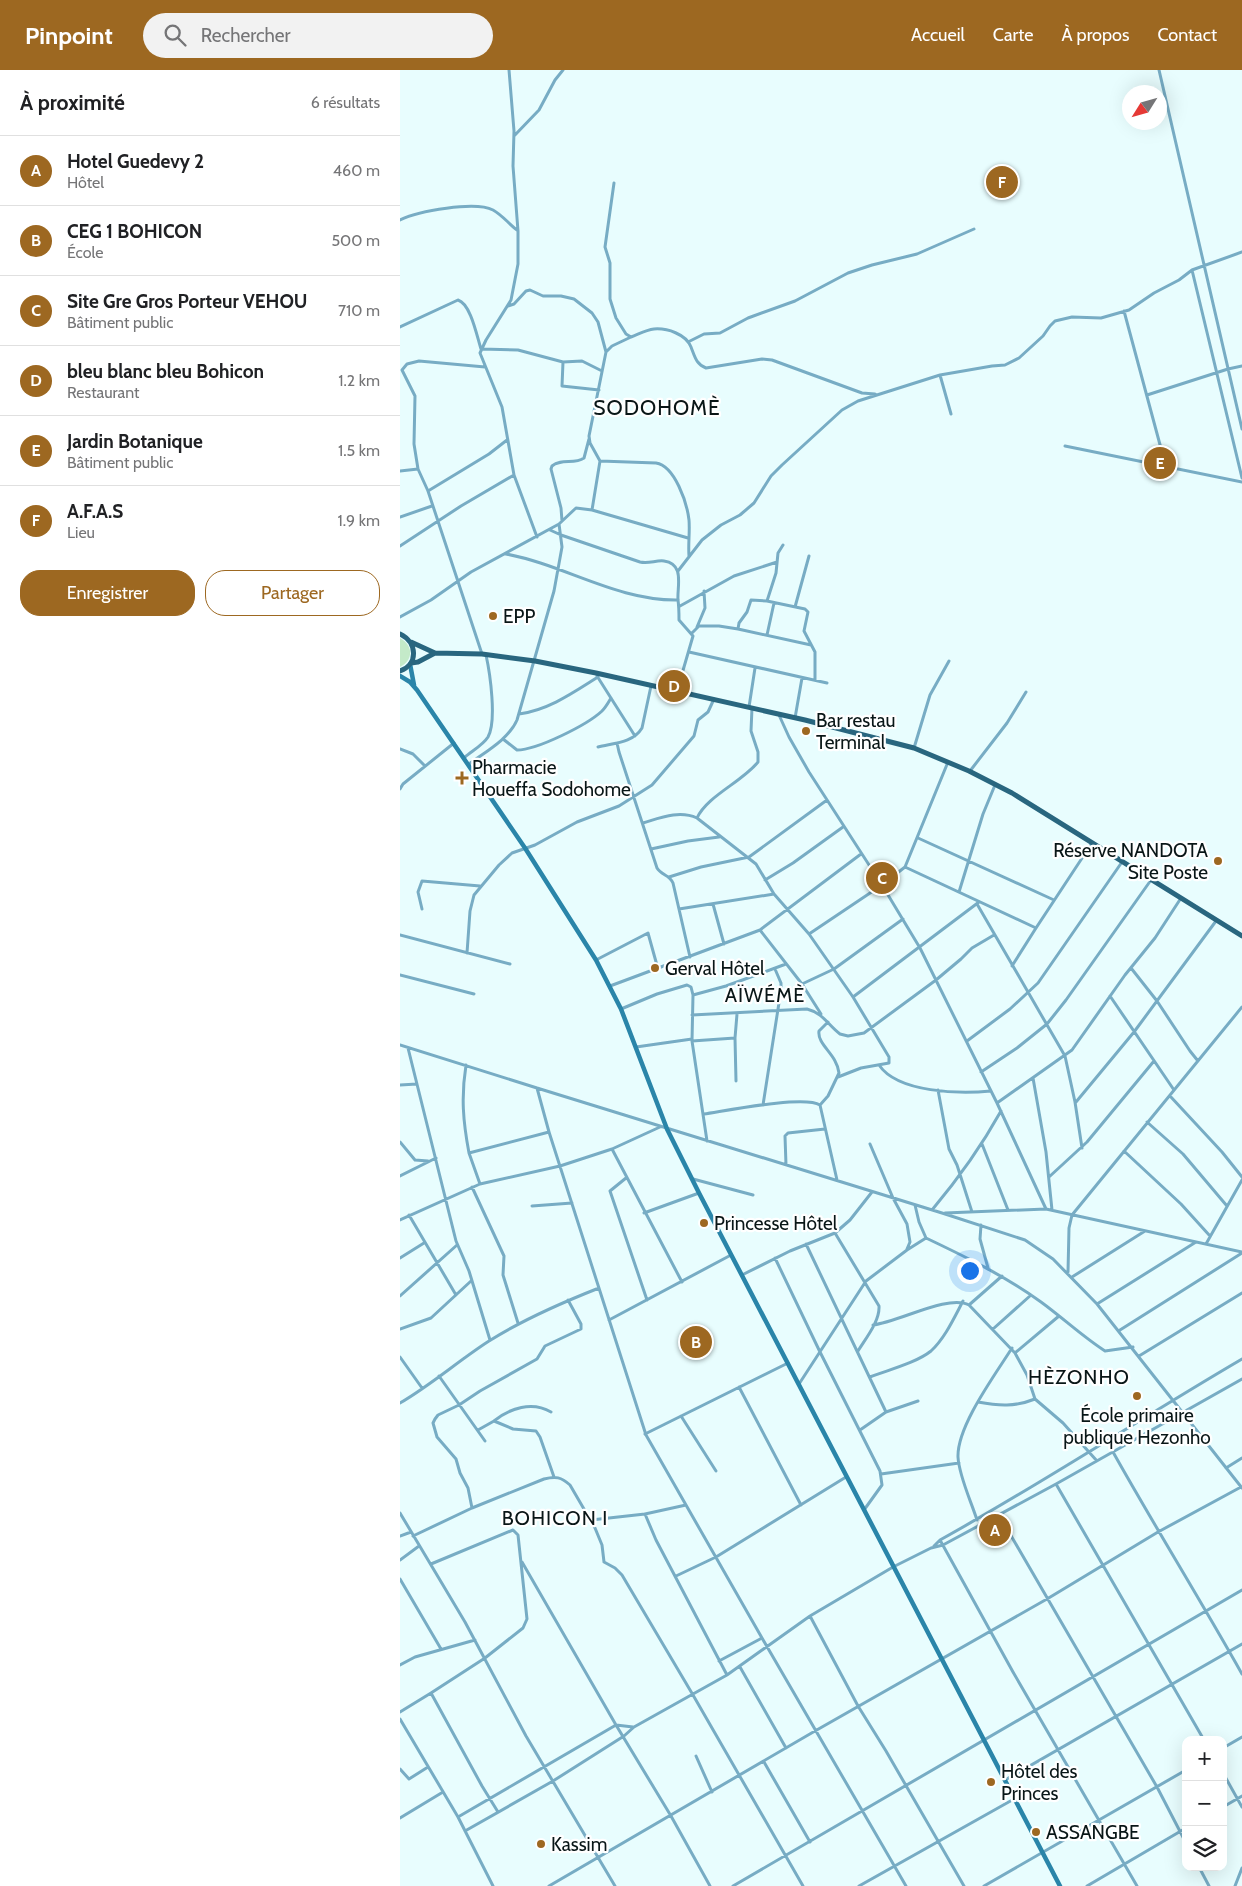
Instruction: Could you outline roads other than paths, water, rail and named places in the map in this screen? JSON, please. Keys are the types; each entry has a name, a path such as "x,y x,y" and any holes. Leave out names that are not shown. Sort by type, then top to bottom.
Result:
{"main road":[{"path":"400,634 411,642 435,653 484,654 535,661 779,714 914,748 969,771 996,785 1242,936"},
{"path":"410,664 414,656 411,642"},
{"path":"400,671 410,664 435,653"}],"street":[{"path":"481,350 511,300 516,278 518,231 509,70"},
{"path":"514,136 539,110 554,82 564,70"},
{"path":"1159,70 1242,428"},
{"path":"614,183 605,247 610,264 610,299 616,318 626,334 631,337"},
{"path":"400,220 425,212 480,206 493,210 518,231"},
{"path":"688,342 704,334 720,333 748,318 795,301 848,273 917,254 974,229"},
{"path":"678,571 702,540 721,525 740,515 754,503 771,476 842,410 858,400 940,375 1005,365 1015,361 1041,338 1051,324 1058,320 1079,316 1101,318 1124,311 1136,306 1192,270 1242,252"},
{"path":"1192,270 1242,478"},
{"path":"469,764 512,730 519,714 559,569 562,547 561,508 551,469 552,466 561,461 575,461 584,458 606,352 602,331 595,317 574,299 559,296 543,296 530,290 526,291 514,304 507,306"},
{"path":"400,327 458,300 462,301 466,306 472,318 481,350 480,354 502,407 514,475 537,537"},
{"path":"1124,311 1166,467"},
{"path":"606,352 612,346 631,337 654,329 661,329 674,333 688,342 695,360 700,366 706,368 717,368 762,359 772,360 862,393 881,394"},
{"path":"481,350 518,350 563,362 582,362 602,372"},
{"path":"464,757 486,740 491,730 492,700 484,654 428,492 418,470 414,444 415,396 402,374 403,368 407,364 419,362 485,367"},
{"path":"563,362 562,386 599,390"},
{"path":"1147,395 1217,372 1242,366"},
{"path":"940,375 951,414"},
{"path":"589,436 590,443 600,461 592,510"},
{"path":"428,492 489,454 507,440"},
{"path":"1066,446 1242,482"},
{"path":"600,461 656,462 665,466 685,501 689,523 689,556"},
{"path":"400,471 418,470"},
{"path":"400,546 491,487 514,475"},
{"path":"400,517 432,506"},
{"path":"400,617 418,608 459,582 471,572 550,530 561,523 576,508 592,510 688,538"},
{"path":"550,530 640,562 667,562 678,571 680,584 678,600 680,606 679,622 692,633 693,639 678,691"},
{"path":"767,601 776,573 779,550 783,545"},
{"path":"504,554 559,569 608,588 642,597 678,600"},
{"path":"795,607 809,556"},
{"path":"680,606 734,576 777,562"},
{"path":"692,633 704,611 706,601 704,591"},
{"path":"738,629 751,600 767,601 807,610 804,630 814,652 815,680"},
{"path":"767,635 774,603"},
{"path":"696,627 718,626 738,629 812,645"},
{"path":"689,652 827,683"},
{"path":"914,748 930,696 949,661"},
{"path":"410,664 414,685"},
{"path":"697,818 702,810 758,762 758,752 751,732 755,668"},
{"path":"519,714 534,711 556,702 597,675 635,736"},
{"path":"400,676 414,685 469,764 596,960 621,1009 667,1129 699,1193 1060,1886"},
{"path":"795,718 802,678"},
{"path":"598,747 617,743 635,736 642,728 651,686"},
{"path":"969,771 1007,723 1026,692"},
{"path":"503,739 517,750 524,750 546,742 581,726 598,715 611,698"},
{"path":"468,953 470,911 474,895 506,858 512,853 535,845 577,822 620,806 652,785 688,744 696,733 698,720 708,712 714,700"},
{"path":"779,714 794,746 826,800 882,885 920,948 1001,1111 1046,1208"},
{"path":"400,789 402,784 454,743"},
{"path":"617,743 659,872 669,877 673,883 690,957"},
{"path":"400,749 415,755 425,766"},
{"path":"809,934 906,867 948,762"},
{"path":"959,892 983,814 996,785"},
{"path":"669,877 701,867 749,857 826,800"},
{"path":"643,823 674,815 685,814 697,818 756,864 774,894 809,934 834,970 872,1027 890,1060 889,1062 862,1068 838,1077"},
{"path":"765,880 793,863 843,827"},
{"path":"651,849 720,837"},
{"path":"918,838 1054,900"},
{"path":"1012,966 1092,843"},
{"path":"610,986 760,930 861,854"},
{"path":"966,1041 1029,993 1073,934 1122,861"},
{"path":"906,867 978,903 1036,928"},
{"path":"981,1072 1017,1048 1047,1024 1152,879"},
{"path":"422,909 418,892 422,881 480,886"},
{"path":"679,909 774,894"},
{"path":"997,1103 1072,1050 1110,996 1155,938 1181,898"},
{"path":"978,903 1012,966 1065,1056 1082,1148"},
{"path":"853,998 978,903"},
{"path":"712,904 724,944"},
{"path":"802,984 834,970 903,919"},
{"path":"1075,1102 1134,1032 1216,921"},
{"path":"760,930 802,984 822,1016"},
{"path":"596,960 648,933 658,969"},
{"path":"692,1015 807,1009 815,1011 822,1016 840,1034 848,1036 860,1035 936,980 972,948 994,934"},
{"path":"400,935 510,964"},
{"path":"692,995 726,986 786,964"},
{"path":"1131,968 1157,1001 1198,1061"},
{"path":"763,1105 781,983 775,969"},
{"path":"400,975 474,994"},
{"path":"621,1009 684,985 689,985 692,995 692,1040 707,1141"},
{"path":"1110,996 1174,1090"},
{"path":"1068,1272 1069,1228 1072,1215 1242,1007"},
{"path":"736,1081 735,1038 737,1014"},
{"path":"820,1104 828,1096 838,1077 839,1068 818,1034 822,1026 828,1022"},
{"path":"636,1047 692,1040 735,1038"},
{"path":"400,1045 1025,1240 1042,1250 1068,1272 1120,1330 1242,1487 1158,1532 1047,1599 858,1706 549,1886"},
{"path":"408,1048 457,1245 472,1281 490,1340"},
{"path":"1049,1177 1082,1148 1154,1061"},
{"path":"879,1064 886,1073 896,1080 938,1090 991,1091"},
{"path":"466,1065 462,1086 462,1104 469,1153 480,1184"},
{"path":"1033,1078 1049,1177 1052,1210"},
{"path":"400,1085 416,1084"},
{"path":"538,1088 560,1166 645,1434 906,1886"},
{"path":"938,1090 949,1150 956,1162 972,1212"},
{"path":"1170,1096 1222,1152 1242,1178 1206,1244"},
{"path":"704,1114 763,1105 799,1102 820,1104"},
{"path":"820,1104 836,1180"},
{"path":"932,1210 960,1176 982,1144 1001,1111"},
{"path":"1148,1122 1183,1154 1227,1206"},
{"path":"400,1220 480,1184 560,1166 612,1149 660,1127"},
{"path":"786,1165 785,1136 788,1133 825,1129"},
{"path":"469,1153 550,1132"},
{"path":"400,1142 415,1160 415,1168"},
{"path":"870,1144 909,1232 910,1242 907,1250"},
{"path":"982,1144 1008,1210"},
{"path":"612,1149 682,1282"},
{"path":"1124,1152 1181,1204 1210,1236"},
{"path":"400,1176 436,1158"},
{"path":"415,1160 428,1161"},
{"path":"626,1178 610,1191 647,1300"},
{"path":"692,1179 753,1195"},
{"path":"472,1187 504,1256 503,1275 518,1323"},
{"path":"742,1276 775,1258 835,1233 860,1209 872,1192"},
{"path":"644,1213 699,1193"},
{"path":"532,1206 572,1202"},
{"path":"915,1205 919,1222 926,1238 1002,1276 1031,1295 1106,1351 1132,1347"},
{"path":"942,1213 1046,1208 1242,1252"},
{"path":"408,1215 456,1295"},
{"path":"981,1225 980,1240 988,1268"},
{"path":"1072,1277 1145,1231"},
{"path":"835,1233 866,1280 879,1306 879,1311 873,1325 857,1352"},
{"path":"799,1384 866,1280 926,1238"},
{"path":"1097,1304 1196,1242"},
{"path":"400,1258 424,1243"},
{"path":"806,1244 886,1412"},
{"path":"400,1296 457,1245"},
{"path":"1120,1330 1242,1252"},
{"path":"609,1320 732,1255"},
{"path":"775,1258 881,1474 882,1485 864,1511"},
{"path":"969,1305 1002,1276"},
{"path":"400,1329 431,1318 472,1281"},
{"path":"400,1403 490,1340 518,1323 543,1310 599,1288"},
{"path":"1139,1356 1241,1293 1242,1299"},
{"path":"993,1329 1031,1295"},
{"path":"472,1508 468,1488 460,1473 456,1458 437,1437 433,1423 438,1415 459,1405 480,1390 537,1359 545,1346 581,1329 582,1324 568,1300"},
{"path":"873,1325 887,1324 917,1312 954,1301 963,1301 1012,1348 1027,1374 1035,1398 1063,1423 1097,1461"},
{"path":"870,1377 922,1357 932,1350 942,1337 963,1301"},
{"path":"1015,1353 1059,1316"},
{"path":"977,1520 959,1463 959,1444 978,1402 1012,1348"},
{"path":"400,1358 422,1388"},
{"path":"931,1548 940,1540 977,1520 1173,1399 1242,1359"},
{"path":"645,1434 788,1363"},
{"path":"439,1376 485,1441"},
{"path":"465,1831 553,1781 624,1736 634,1727 727,1676 810,1616 893,1567 931,1548 943,1545 999,1515 1242,1379"},
{"path":"739,1388 801,1505"},
{"path":"978,1402 1008,1406 1022,1404 1035,1398"},
{"path":"860,1430 886,1412 918,1401"},
{"path":"478,1430 506,1413 530,1406 541,1407 551,1412"},
{"path":"681,1416 716,1471"},
{"path":"494,1421 513,1429 538,1432 554,1477"},
{"path":"1114,1452 1158,1532 1207,1611 1242,1674"},
{"path":"1226,1468 1242,1458"},
{"path":"881,1474 959,1463"},
{"path":"413,1536 504,1494 554,1477 560,1478 570,1485 602,1545 604,1562 615,1568 622,1575 803,1886"},
{"path":"676,1576 716,1557 846,1477"},
{"path":"1056,1484 1202,1736"},
{"path":"1022,1493 1026,1500"},
{"path":"590,1520 645,1514 686,1505"},
{"path":"400,1513 475,1640 544,1766 615,1886"},
{"path":"645,1514 656,1540 727,1676"},
{"path":"999,1515 1157,1787 1182,1837"},
{"path":"400,1523 404,1521"},
{"path":"400,1712 484,1658 522,1628 527,1619 518,1536 513,1530 431,1564"},
{"path":"400,1536 411,1532"},
{"path":"940,1540 1035,1710 1137,1886"},
{"path":"400,1560 419,1546"},
{"path":"520,1560 671,1816 710,1886"},
{"path":"400,1578 441,1649"},
{"path":"733,1886 786,1857 906,1784 1242,1590"},
{"path":"810,1616 858,1706 906,1784 964,1886"},
{"path":"719,1662 762,1638"},
{"path":"400,1665 415,1657 475,1640"},
{"path":"1004,1780 1242,1644"},
{"path":"740,1667 786,1748"},
{"path":"431,1693 498,1812"},
{"path":"400,1719 458,1818 493,1886"},
{"path":"458,1818 616,1725 634,1727"},
{"path":"1227,1746 1242,1737"},
{"path":"696,1756 712,1792"},
{"path":"764,1762 810,1842"},
{"path":"400,1769 409,1779 428,1767"},
{"path":"984,1886 1182,1772"},
{"path":"1227,1781 1242,1807"},
{"path":"400,1818 443,1792"},
{"path":"1227,1805 1242,1796"},
{"path":"859,1886 1014,1799"},
{"path":"1087,1886 1182,1830"},
{"path":"1235,1886 1242,1868"},
{"path":"1201,1871 1209,1886"}],"place":[{"name":"A.F.A.S","path":"1002,182"},
{"name":"Jardin Botanique","path":"1160,463"},
{"name":"EPP","path":"493,616"},
{"name":"bleu blanc bleu Bohicon","path":"674,686"},
{"name":"Bar restau Terminal","path":"806,731"},
{"name":"Pharmacie Houeffa Sodohome","path":"462,778"},
{"name":"Réserve NANDOTA Site Poste","path":"1218,861"},
{"name":"Site Gre Gros Porteur VEHOU","path":"882,878"},
{"name":"Gerval Hôtel","path":"655,968"},
{"name":"Princesse Hôtel","path":"704,1223"},
{"name":"CEG 1 BOHICON","path":"696,1342"},
{"name":"École primaire publique Hezonho","path":"1137,1396"},
{"name":"Hotel Guedevy 2","path":"995,1530"},
{"name":"Hôtel des Princes","path":"991,1782"},
{"name":"ASSANGBE","path":"1036,1832"},
{"name":"Kassim","path":"541,1844"}],"district":[{"name":"SODOHOMÈ","path":"657,407"},
{"name":"AÏWÉMÈ","path":"765,995"},
{"name":"HÈZONHO","path":"1079,1377"},
{"name":"BOHICON I","path":"555,1518"}]}
